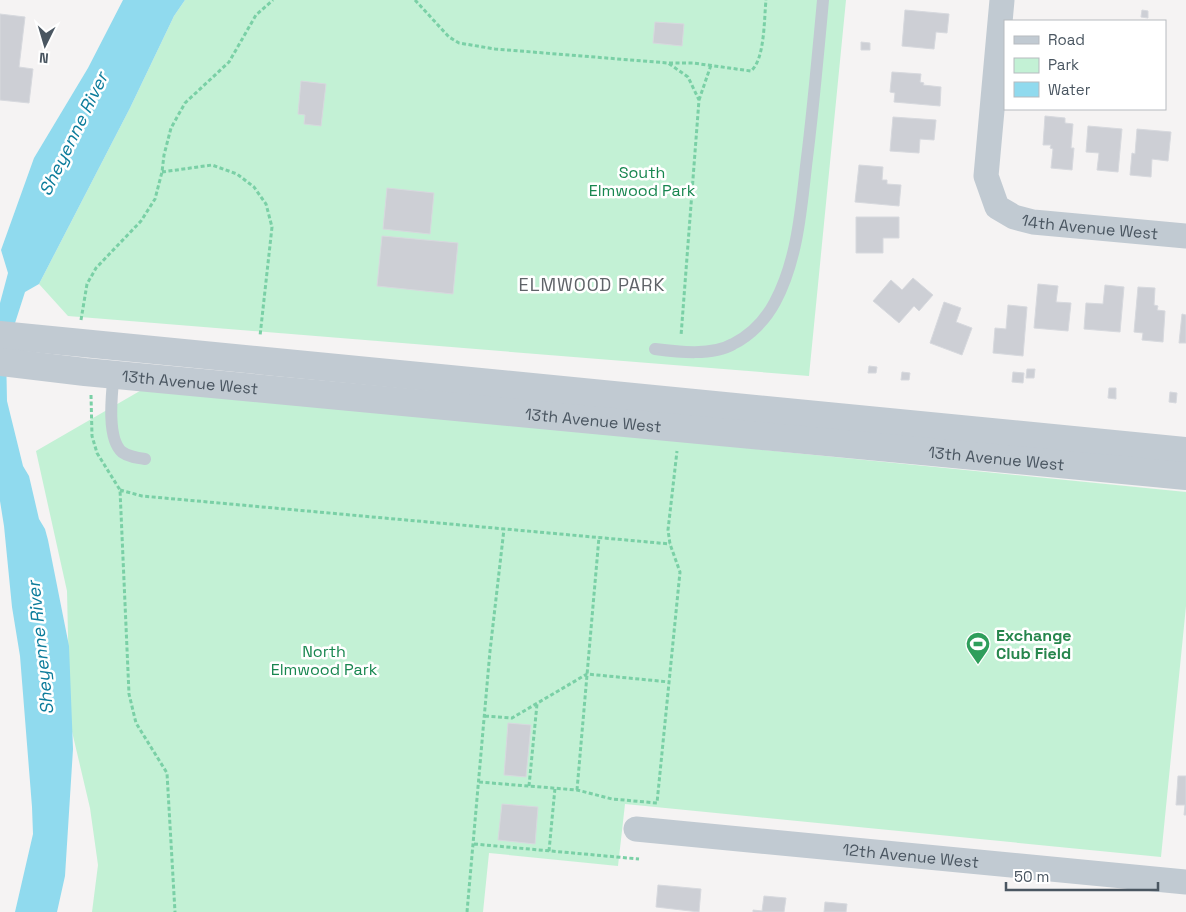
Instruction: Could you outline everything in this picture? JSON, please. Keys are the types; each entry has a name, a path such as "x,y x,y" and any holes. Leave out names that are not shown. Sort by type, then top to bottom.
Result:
{"street":[{"name":"14th Avenue West","path":"1002,0 986,176 998,208 1014,217 1033,222 1186,236"},
{"name":"13th Avenue West","path":"0,335 1186,451"},
{"name":"13th Avenue West","path":"0,362 1186,476"},
{"name":"12th Avenue West","path":"636,829 1186,882"}],"lane":[{"path":"655,349 685,353 706,352 732,345 757,327 775,302 789,269 800,220 823,0"},
{"path":"116,346 111,419 115,443 122,452 132,457 145,459"}],"path":[{"path":"81,321 87,284 96,268 141,222 155,198 171,128 185,103 229,62 256,15 273,0"},
{"path":"415,0 449,37 459,43 470,46 710,65 751,71 756,66 761,49 766,0"},
{"path":"668,62 688,77 699,100"},
{"path":"685,353 680,336 699,100 710,65"},
{"path":"162,172 212,165 237,174 254,187 266,204 272,227 260,338"},
{"path":"91,395 92,436 98,454 120,490 129,694 136,723 167,773 175,912"},
{"path":"479,782 576,790 612,799 657,803 680,572 670,544 668,530 677,451"},
{"path":"120,490 142,496 670,544"},
{"path":"467,912 504,529"},
{"path":"576,790 599,537"},
{"path":"485,716 512,718 587,674 669,682"},
{"path":"529,786 537,703"},
{"path":"550,851 555,788"},
{"path":"474,844 639,859"}],"green space":[{"name":"South Elmwood Park","path":"185,0 846,0 809,376 68,316 39,284 130,108 174,16"},
{"name":"North Elmwood Park","path":"145,388 1186,492 1186,606 1161,857 625,804 618,866 489,853 483,912 92,912 98,865 90,808 70,723 67,591 36,451"}],"water":[{"name":"Sheyenne River","path":"123,0 185,0 174,16 130,108 39,284 25,292 6,351 7,401 23,466 29,476 39,519 45,529 48,540 69,646 73,749 65,876 57,912 15,912 33,834 20,656 12,607 0,501 0,303 8,273 1,250 34,158 88,68"}],"building":[{"path":"905,10 949,14 947,33 936,32 934,49 902,46"},
{"path":"1142,10 1148,11 1148,18 1141,17"},
{"path":"0,14 25,17 19,67 33,69 29,103 0,100"},
{"path":"655,22 684,24 682,46 653,43"},
{"path":"861,42 870,43 870,50 861,50"},
{"path":"892,72 921,74 920,82 924,83 923,85 941,87 940,106 894,102 895,93 890,92"},
{"path":"301,81 326,84 321,126 304,124 305,115 298,114"},
{"path":"1045,116 1065,118 1065,123 1073,124 1071,148 1074,148 1072,170 1051,168 1053,149 1050,148 1051,145 1043,145"},
{"path":"893,117 936,120 934,140 920,139 919,153 890,151"},
{"path":"1088,126 1122,129 1118,172 1097,170 1099,153 1086,152"},
{"path":"1137,129 1171,132 1168,161 1152,159 1151,177 1130,175 1132,153 1135,154"},
{"path":"859,165 883,167 882,180 887,180 887,184 901,185 899,206 855,202"},
{"path":"387,188 434,193 430,234 383,229"},
{"path":"856,217 899,217 899,238 883,238 883,253 856,253"},
{"path":"382,236 458,243 453,294 377,286"},
{"path":"913,278 933,295 919,311 914,306 899,323 873,301 891,280 902,290"},
{"path":"1038,284 1058,286 1056,302 1071,303 1068,331 1034,328"},
{"path":"1105,285 1124,287 1120,332 1084,329 1086,303 1103,304"},
{"path":"1138,287 1155,288 1154,305 1158,306 1157,310 1165,311 1163,342 1142,340 1143,333 1134,332"},
{"path":"944,302 961,308 956,322 972,328 962,355 930,343"},
{"path":"1008,305 1027,307 1023,356 993,353 995,328 1006,329"},
{"path":"1182,314 1186,315 1186,343 1179,343"},
{"path":"869,366 877,367 876,373 868,373"},
{"path":"1027,369 1035,369 1034,378 1026,378"},
{"path":"902,372 910,373 909,380 901,380"},
{"path":"1013,372 1024,373 1023,383 1012,382"},
{"path":"1109,388 1116,388 1116,399 1108,398"},
{"path":"1170,392 1177,393 1176,403 1169,402"},
{"path":"508,723 531,725 526,777 504,775"},
{"path":"1178,776 1186,776 1186,815 1184,815 1185,805 1176,805"},
{"path":"502,804 538,807 535,844 498,840"},
{"path":"658,885 701,889 699,912 656,907"},
{"path":"764,896 786,898 784,912 753,912 753,910 762,911"},
{"path":"825,902 847,904 846,912 824,912"}],"place":[{"name":"Exchange Club Field","path":"978,665"}],"district":[{"name":"ELMWOOD PARK","path":"592,284"}]}
